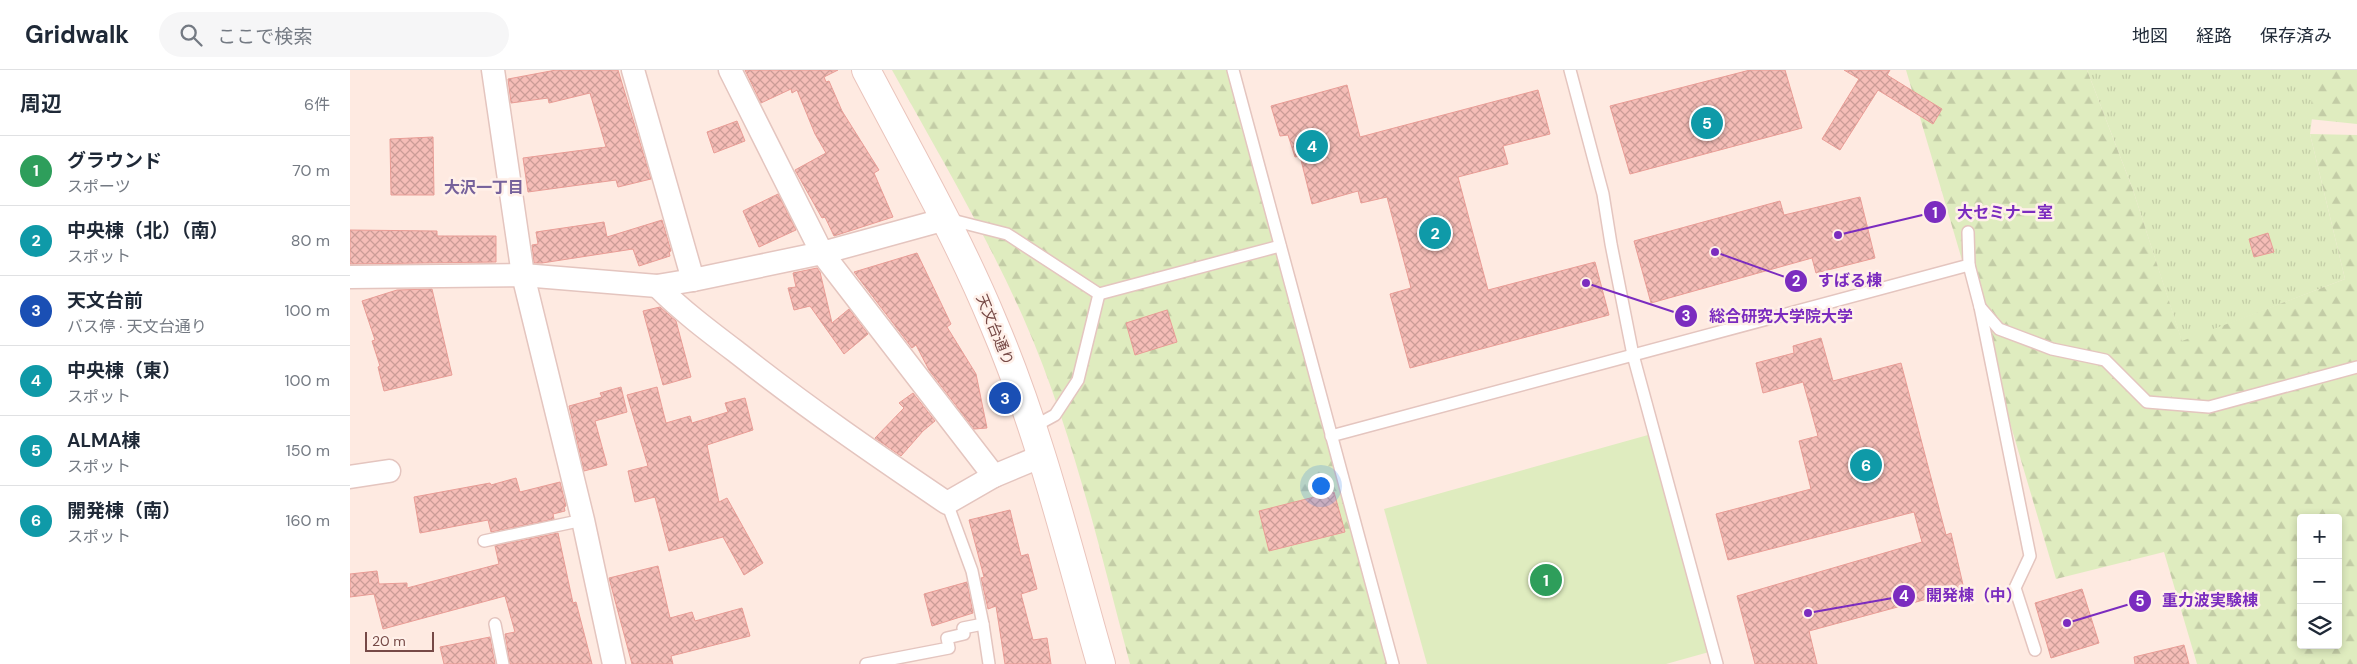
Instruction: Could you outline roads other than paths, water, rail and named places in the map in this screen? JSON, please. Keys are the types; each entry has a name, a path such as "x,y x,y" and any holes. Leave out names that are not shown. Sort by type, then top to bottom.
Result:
{"main road":[{"name":"天文台通り","path":"866,70 946,219 994,323 1042,456 1101,664"}],"street":[{"path":"493,70 523,275 583,520 614,664"},
{"path":"633,70 693,280"},
{"path":"730,70 822,252 994,476"},
{"path":"350,277 523,275 656,286 693,280 822,252 946,219"},
{"path":"656,286 678,307 762,373 848,437 947,503 994,476 1042,456"},
{"path":"350,477 389,471"}],"lane":[{"path":"1233,70 1393,664"},
{"path":"1570,70 1603,194 1633,355 1717,664"},
{"path":"946,219 1007,234 1099,294 1280,246"},
{"path":"1968,232 1969,265 1980,307 2030,556 2015,588 2035,650"},
{"path":"1331,436 1969,265"},
{"path":"1032,427 1055,415 1078,380 1099,294"},
{"path":"1980,307 1999,329 2052,349 2105,360 2148,402 2209,407 2357,367"},
{"path":"947,503 972,571 989,664"},
{"path":"484,541 583,520"},
{"path":"495,624 503,664"},
{"path":"866,664 949,648 947,638 964,634 963,628 983,624"}],"place":[{"name":"ALMA棟","path":"1707,123"},
{"name":"中央棟（東）","path":"1312,146"},
{"name":"中央棟（北）（南）","path":"1435,233"},
{"name":"大セミナー室","path":"1838,235"},
{"name":"すばる棟","path":"1715,252"},
{"name":"総合研究大学院大学","path":"1586,283"},
{"name":"天文台前","path":"1005,398"},
{"name":"開発棟（南）","path":"1866,465"},
{"name":"グラウンド","path":"1546,580"},
{"name":"開発棟（中）","path":"1808,613"},
{"name":"重力波実験棟","path":"2067,623"}],"district":[{"name":"大沢一丁目","path":"484,187"}]}
